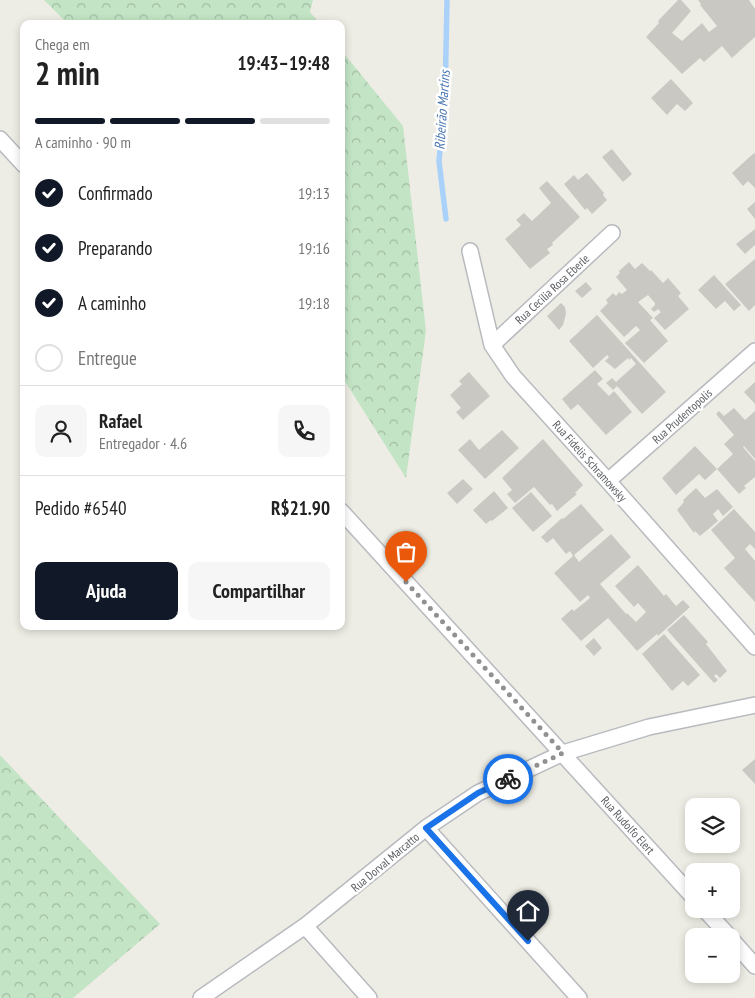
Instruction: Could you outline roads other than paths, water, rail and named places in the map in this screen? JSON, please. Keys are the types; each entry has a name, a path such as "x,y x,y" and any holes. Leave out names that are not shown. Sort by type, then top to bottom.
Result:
{"street":[{"path":"0,139 20,161"},
{"name":"Rua Cecilia Rosa Eberle","path":"492,345 612,233"},
{"name":"Rua Fidelis Schramowsky","path":"470,251 492,345 513,376 755,647"},
{"name":"Rua Prudentopolis","path":"608,481 755,351"},
{"name":"Rua Rudolfo Elert","path":"345,515 685,888"},
{"name":"Rua Dorval Marcatto","path":"202,998 305,926 426,828 478,793 563,753 649,727 755,705"},
{"path":"426,828 579,998"},
{"path":"712,918 722,928"},
{"path":"305,926 369,998"},
{"path":"740,949 755,966"}],"waterway":[{"name":"Ribeirão Martins","path":"446,219 439,161 445,99 447,0"}]}
